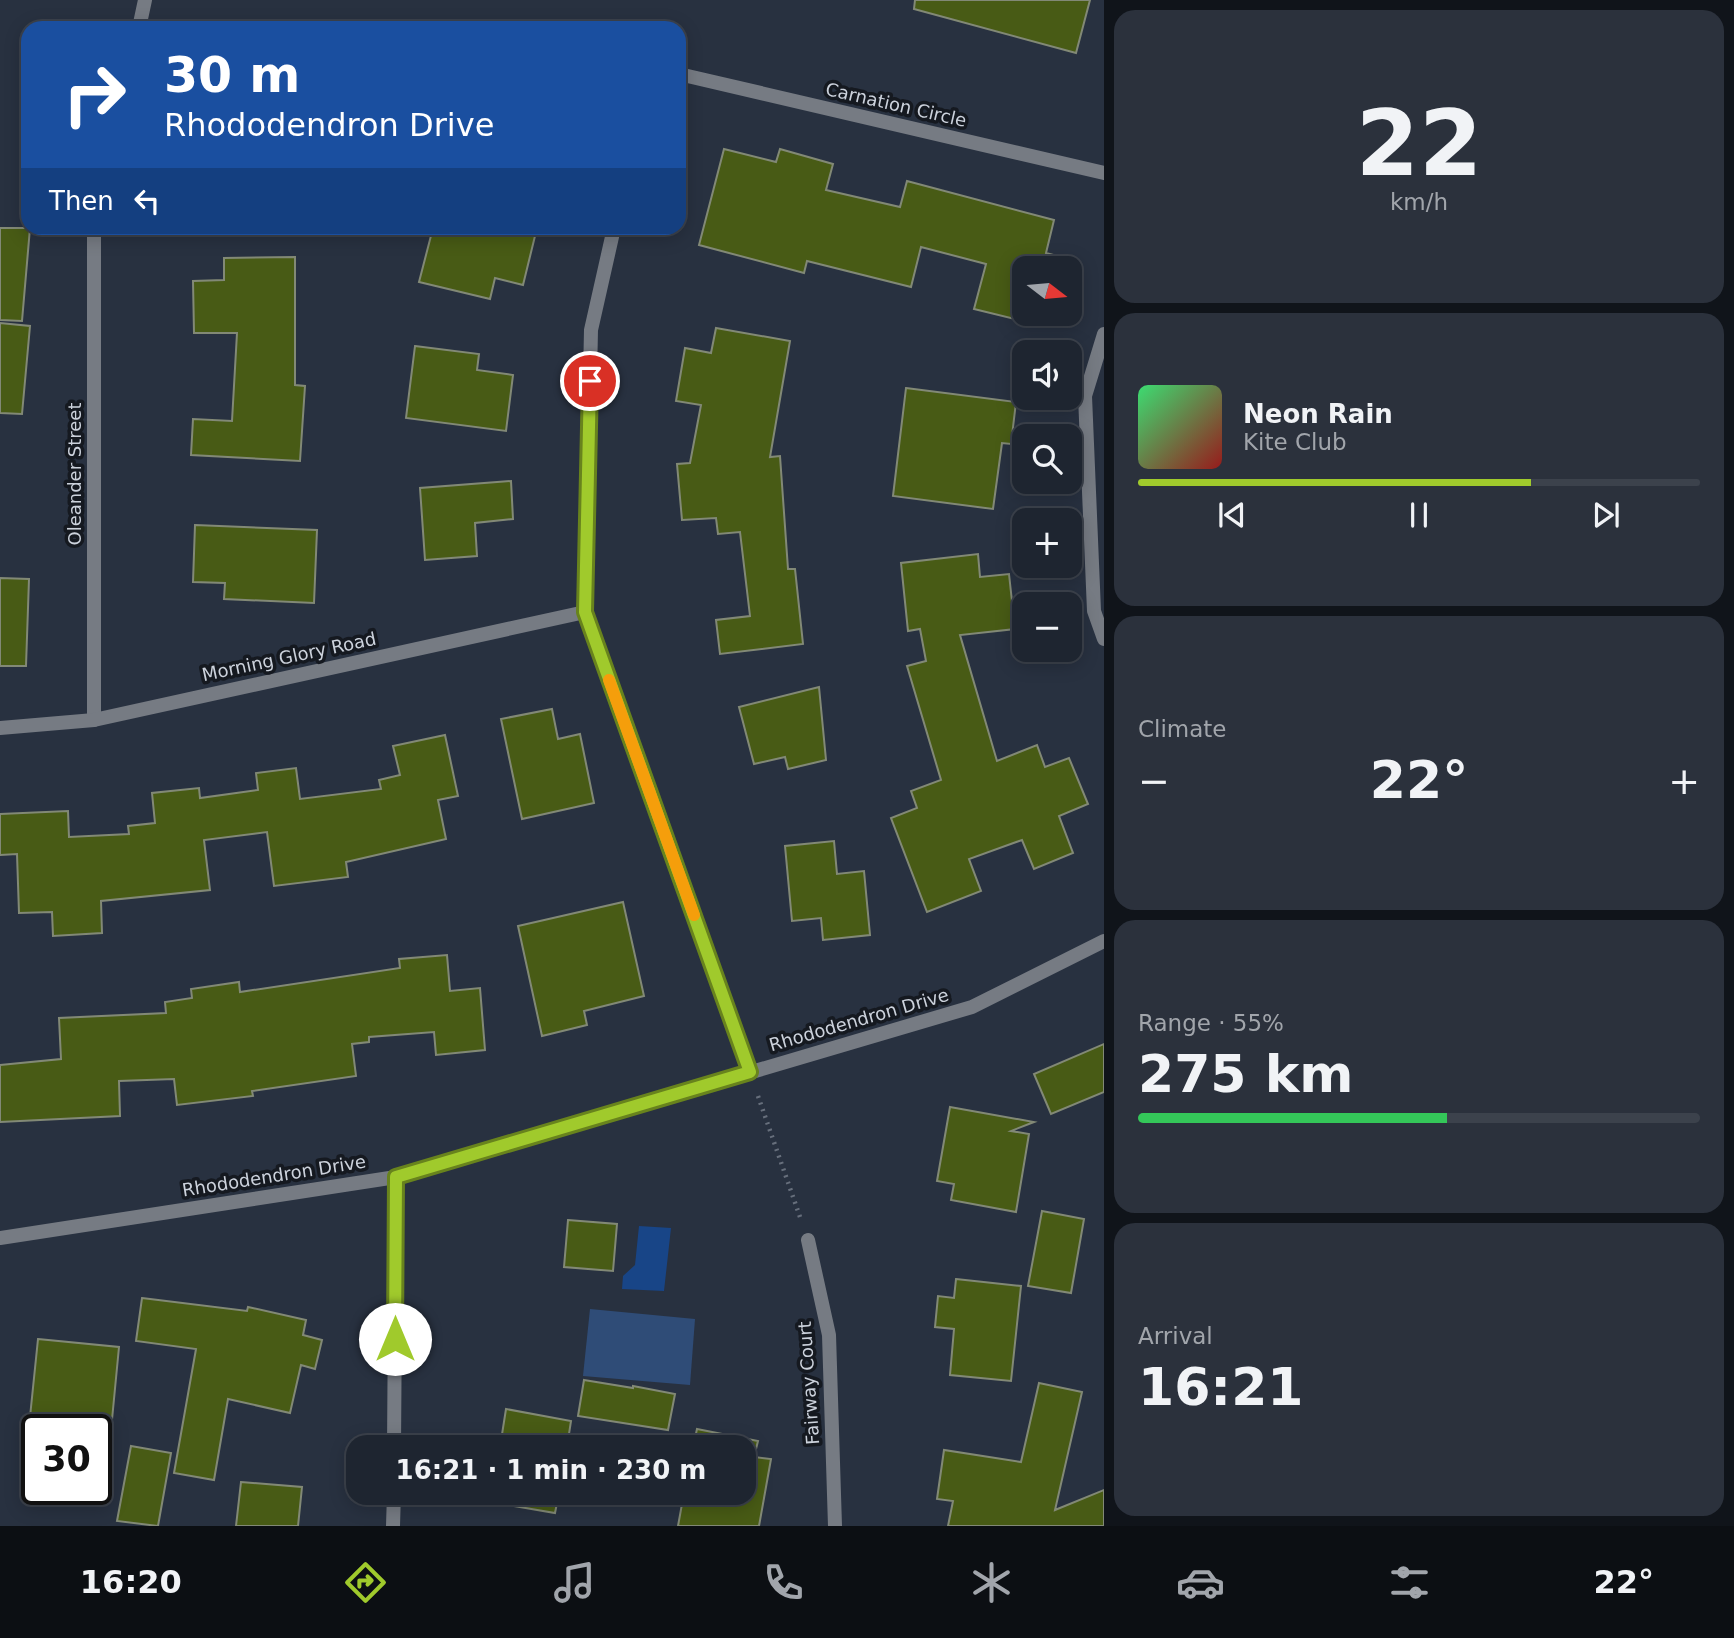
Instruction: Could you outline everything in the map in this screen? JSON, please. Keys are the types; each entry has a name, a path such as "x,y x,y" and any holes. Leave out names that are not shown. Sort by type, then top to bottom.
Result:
{"street":[{"path":"140,21 145,0"},
{"name":"Carnation Circle","path":"686,76 1104,173"},
{"name":"Oleander Street","path":"94,235 94,720"},
{"path":"612,235 591,330 585,612 750,1072"},
{"path":"1104,334 1085,396 1094,611 1104,639"},
{"name":"Morning Glory Road","path":"0,728 94,720 585,612"},
{"name":"Rhododendron Drive","path":"0,1238 396,1177 972,1007 1104,941"},
{"path":"394,1435 396,1177"},
{"name":"Fairway Court","path":"807,1240 829,1335 835,1526"},
{"path":"393,1526 394,1505"}],"path":[{"path":"750,1072 807,1240"}],"shaded area":[{"path":"639,1226 671,1228 664,1291 622,1289 623,1276 635,1265"},
{"path":"590,1309 695,1319 690,1385 583,1376"}],"building":[{"path":"915,0 1090,0 1076,53 914,9"},
{"path":"724,149 776,162 780,149 833,164 826,190 900,207 907,181 1054,220 1046,253 1057,256 1012,256 1012,318 974,309 986,264 921,247 911,287 807,261 804,273 699,245"},
{"path":"0,228 21,228 21,235 29,235 22,321 0,320"},
{"path":"431,235 535,236 523,285 495,278 490,299 419,282"},
{"path":"295,257 295,385 305,386 300,461 191,455 193,419 232,421 237,333 194,333 193,281 224,280 224,258"},
{"path":"0,323 30,326 22,414 0,413"},
{"path":"716,328 790,341 770,457 780,456 788,569 795,569 803,644 720,654 716,620 750,616 740,532 718,534 716,518 682,520 677,464 690,463 701,405 676,401 685,348 711,353"},
{"path":"415,346 479,354 477,370 513,375 506,431 406,418"},
{"path":"906,388 1012,401 1012,410 1015,410 1011,444 1002,443 993,509 893,496"},
{"path":"511,481 513,519 475,523 477,556 425,560 420,488"},
{"path":"195,525 317,530 314,603 224,599 225,583 193,582"},
{"path":"978,554 980,577 1009,574 1012,629 960,635 997,761 1037,745 1045,767 1069,758 1088,804 1059,816 1073,853 1034,869 1022,840 969,859 981,891 927,912 891,818 917,808 911,791 941,780 907,666 926,661 920,629 908,631 901,563"},
{"path":"0,578 29,579 26,666 0,666"},
{"path":"819,687 826,760 788,769 785,757 754,764 739,707"},
{"path":"552,709 558,739 580,734 594,803 522,819 501,719"},
{"path":"445,735 458,796 438,800 446,839 346,862 348,877 274,886 267,832 204,840 210,890 101,901 102,933 53,936 52,912 19,913 17,854 0,855 0,814 68,811 69,837 129,834 128,826 155,823 152,793 199,788 200,798 258,790 256,773 296,768 300,799 381,789 379,780 400,775 393,746"},
{"path":"834,841 837,874 864,871 870,935 823,940 821,918 792,921 785,846"},
{"path":"623,902 644,996 584,1011 587,1025 542,1036 518,926"},
{"path":"447,955 450,991 480,988 485,1050 436,1055 434,1032 369,1037 369,1042 352,1044 356,1076 252,1091 253,1096 177,1105 174,1079 119,1081 120,1116 0,1122 0,1065 61,1059 59,1018 166,1013 165,1002 192,998 191,989 239,982 240,992 400,968 399,959"},
{"path":"1104,1044 1104,1092 1051,1114 1034,1074"},
{"path":"950,1107 1034,1122 1011,1131 1029,1134 1016,1212 951,1200 954,1184 937,1181"},
{"path":"1042,1211 1084,1219 1071,1293 1028,1286"},
{"path":"568,1220 617,1224 613,1271 564,1267"},
{"path":"956,1279 1021,1286 1011,1381 950,1375 954,1329 935,1327 938,1296 954,1298"},
{"path":"142,1298 247,1311 248,1307 306,1320 303,1335 322,1340 315,1369 301,1365 290,1413 228,1399 214,1480 174,1473 196,1349 136,1341"},
{"path":"38,1339 119,1347 112,1420 112,1414 30,1414"},
{"path":"584,1380 675,1394 668,1430 578,1416"},
{"path":"1039,1383 1082,1392 1055,1510 1104,1490 1104,1526 948,1526 953,1501 937,1499 944,1450 1021,1462"},
{"path":"506,1409 571,1421 569,1435 502,1435"},
{"path":"697,1429 728,1435 696,1435"},
{"path":"131,1446 171,1453 158,1526 117,1521"},
{"path":"756,1457 771,1459 759,1526 678,1526 682,1505 756,1505"},
{"path":"241,1482 302,1487 298,1526 236,1526"},
{"path":"508,1505 557,1505 555,1513"}],"slow traffic":[{"path":"609,680 694,915"}],"route":[{"path":"395,1339 396,1177 750,1072 585,612 590,381"}]}
